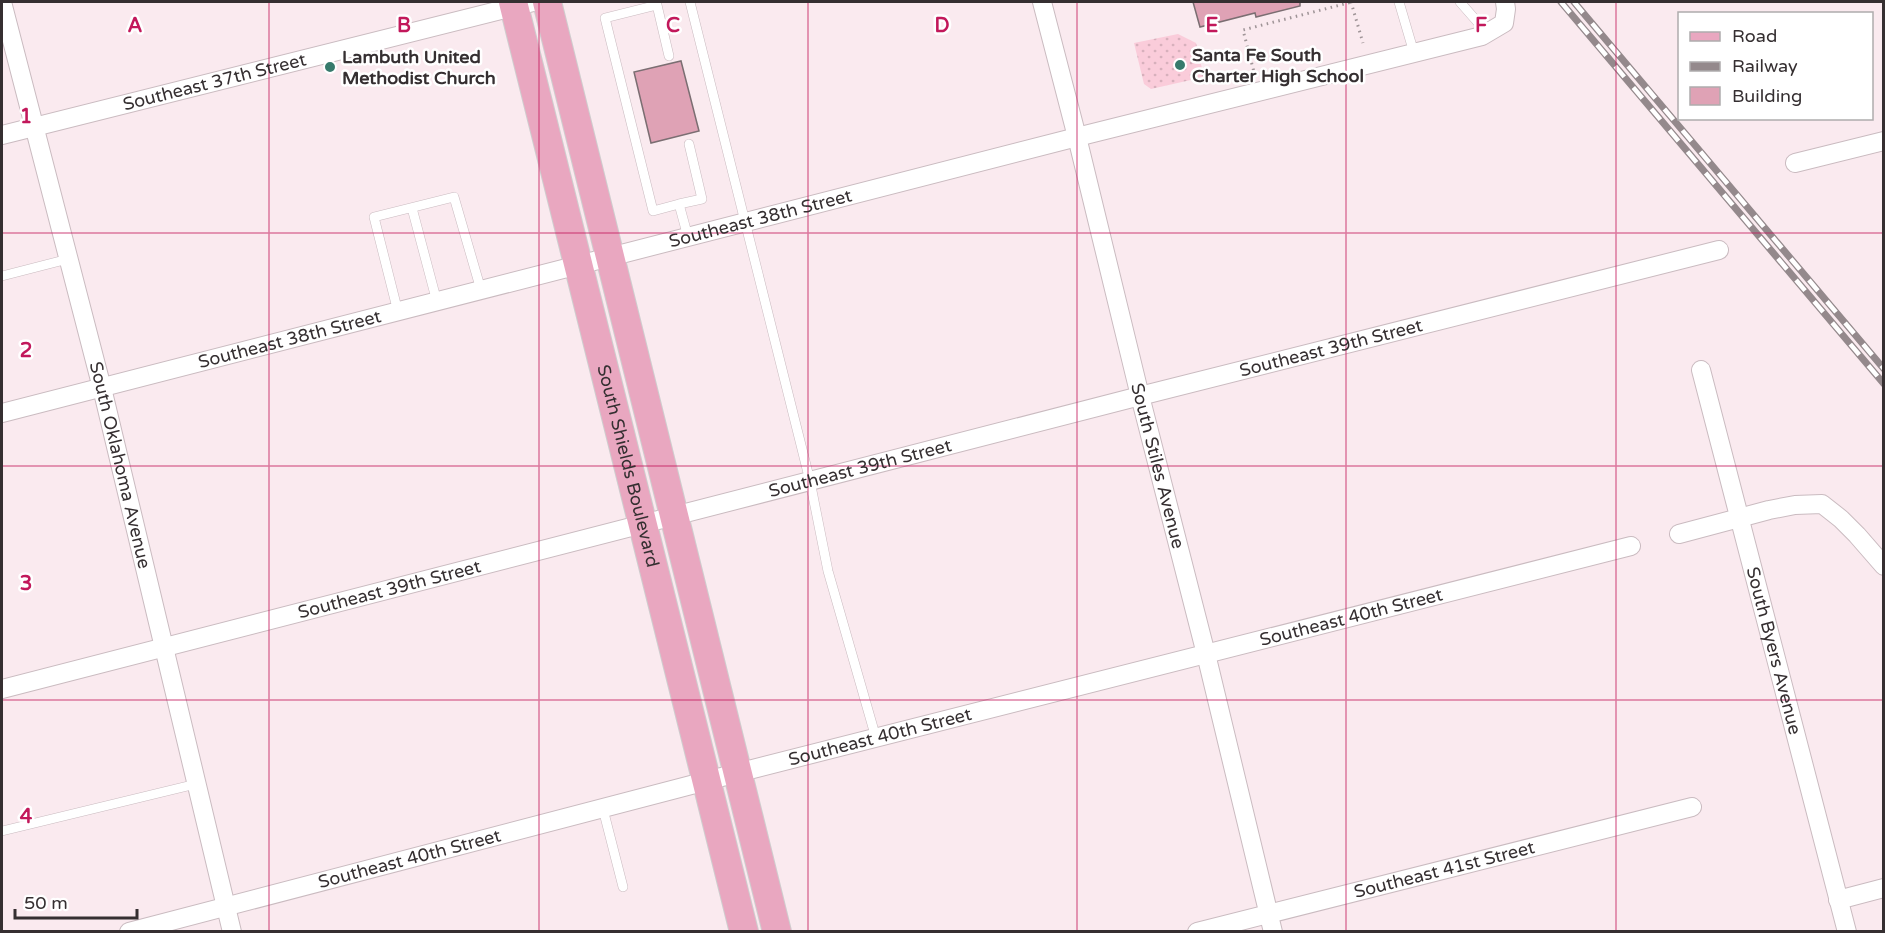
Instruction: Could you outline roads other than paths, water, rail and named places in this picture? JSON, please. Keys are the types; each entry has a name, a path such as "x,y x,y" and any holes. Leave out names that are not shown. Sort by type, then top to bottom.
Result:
{"main road":[{"name":"South Shields Boulevard","path":"547,2 777,932"},
{"name":"South Shields Boulevard","path":"520,4 579,265 744,932"}],"street":[{"name":"South Oklahoma Avenue","path":"2,2 102,388 232,932"},
{"name":"South Stiles Avenue","path":"1042,2 1274,932"},
{"name":"Southeast 37th Street","path":"2,135 520,4"},
{"path":"1488,34 1504,23 1505,5"},
{"name":"Southeast 38th Street","path":"2,413 1488,34"},
{"path":"1796,163 1884,141"},
{"name":"Southeast 39th Street","path":"2,689 1140,396 1719,250"},
{"name":"South Byers Avenue","path":"1701,370 1847,932"},
{"path":"1679,534 1769,510 1795,505 1822,504 1857,535 1884,566"},
{"name":"Southeast 40th Street","path":"129,932 738,773 1631,546"},
{"name":"Southeast 41st Street","path":"1197,932 1692,807"},
{"path":"1838,900 1884,888"}],"lane":[{"path":"625,2 628,13"},
{"path":"690,2 810,481 828,571 876,738"},
{"path":"1400,2 1414,53"},
{"path":"1460,2 1488,34"},
{"path":"669,56 657,5 605,18 653,211 702,199 689,144"},
{"path":"398,312 374,217 454,197 481,290"},
{"path":"679,204 688,237"},
{"path":"412,208 437,302"},
{"path":"2,276 68,259"},
{"path":"2,831 196,784"},
{"path":"603,809 623,887"}],"railway":[{"path":"1561,2 1884,384"},
{"path":"1574,2 1884,369"}],"place":[{"name":"Santa Fe South Charter High School","path":"1180,65"},
{"name":"Lambuth United Methodist Church","path":"330,67"}]}
